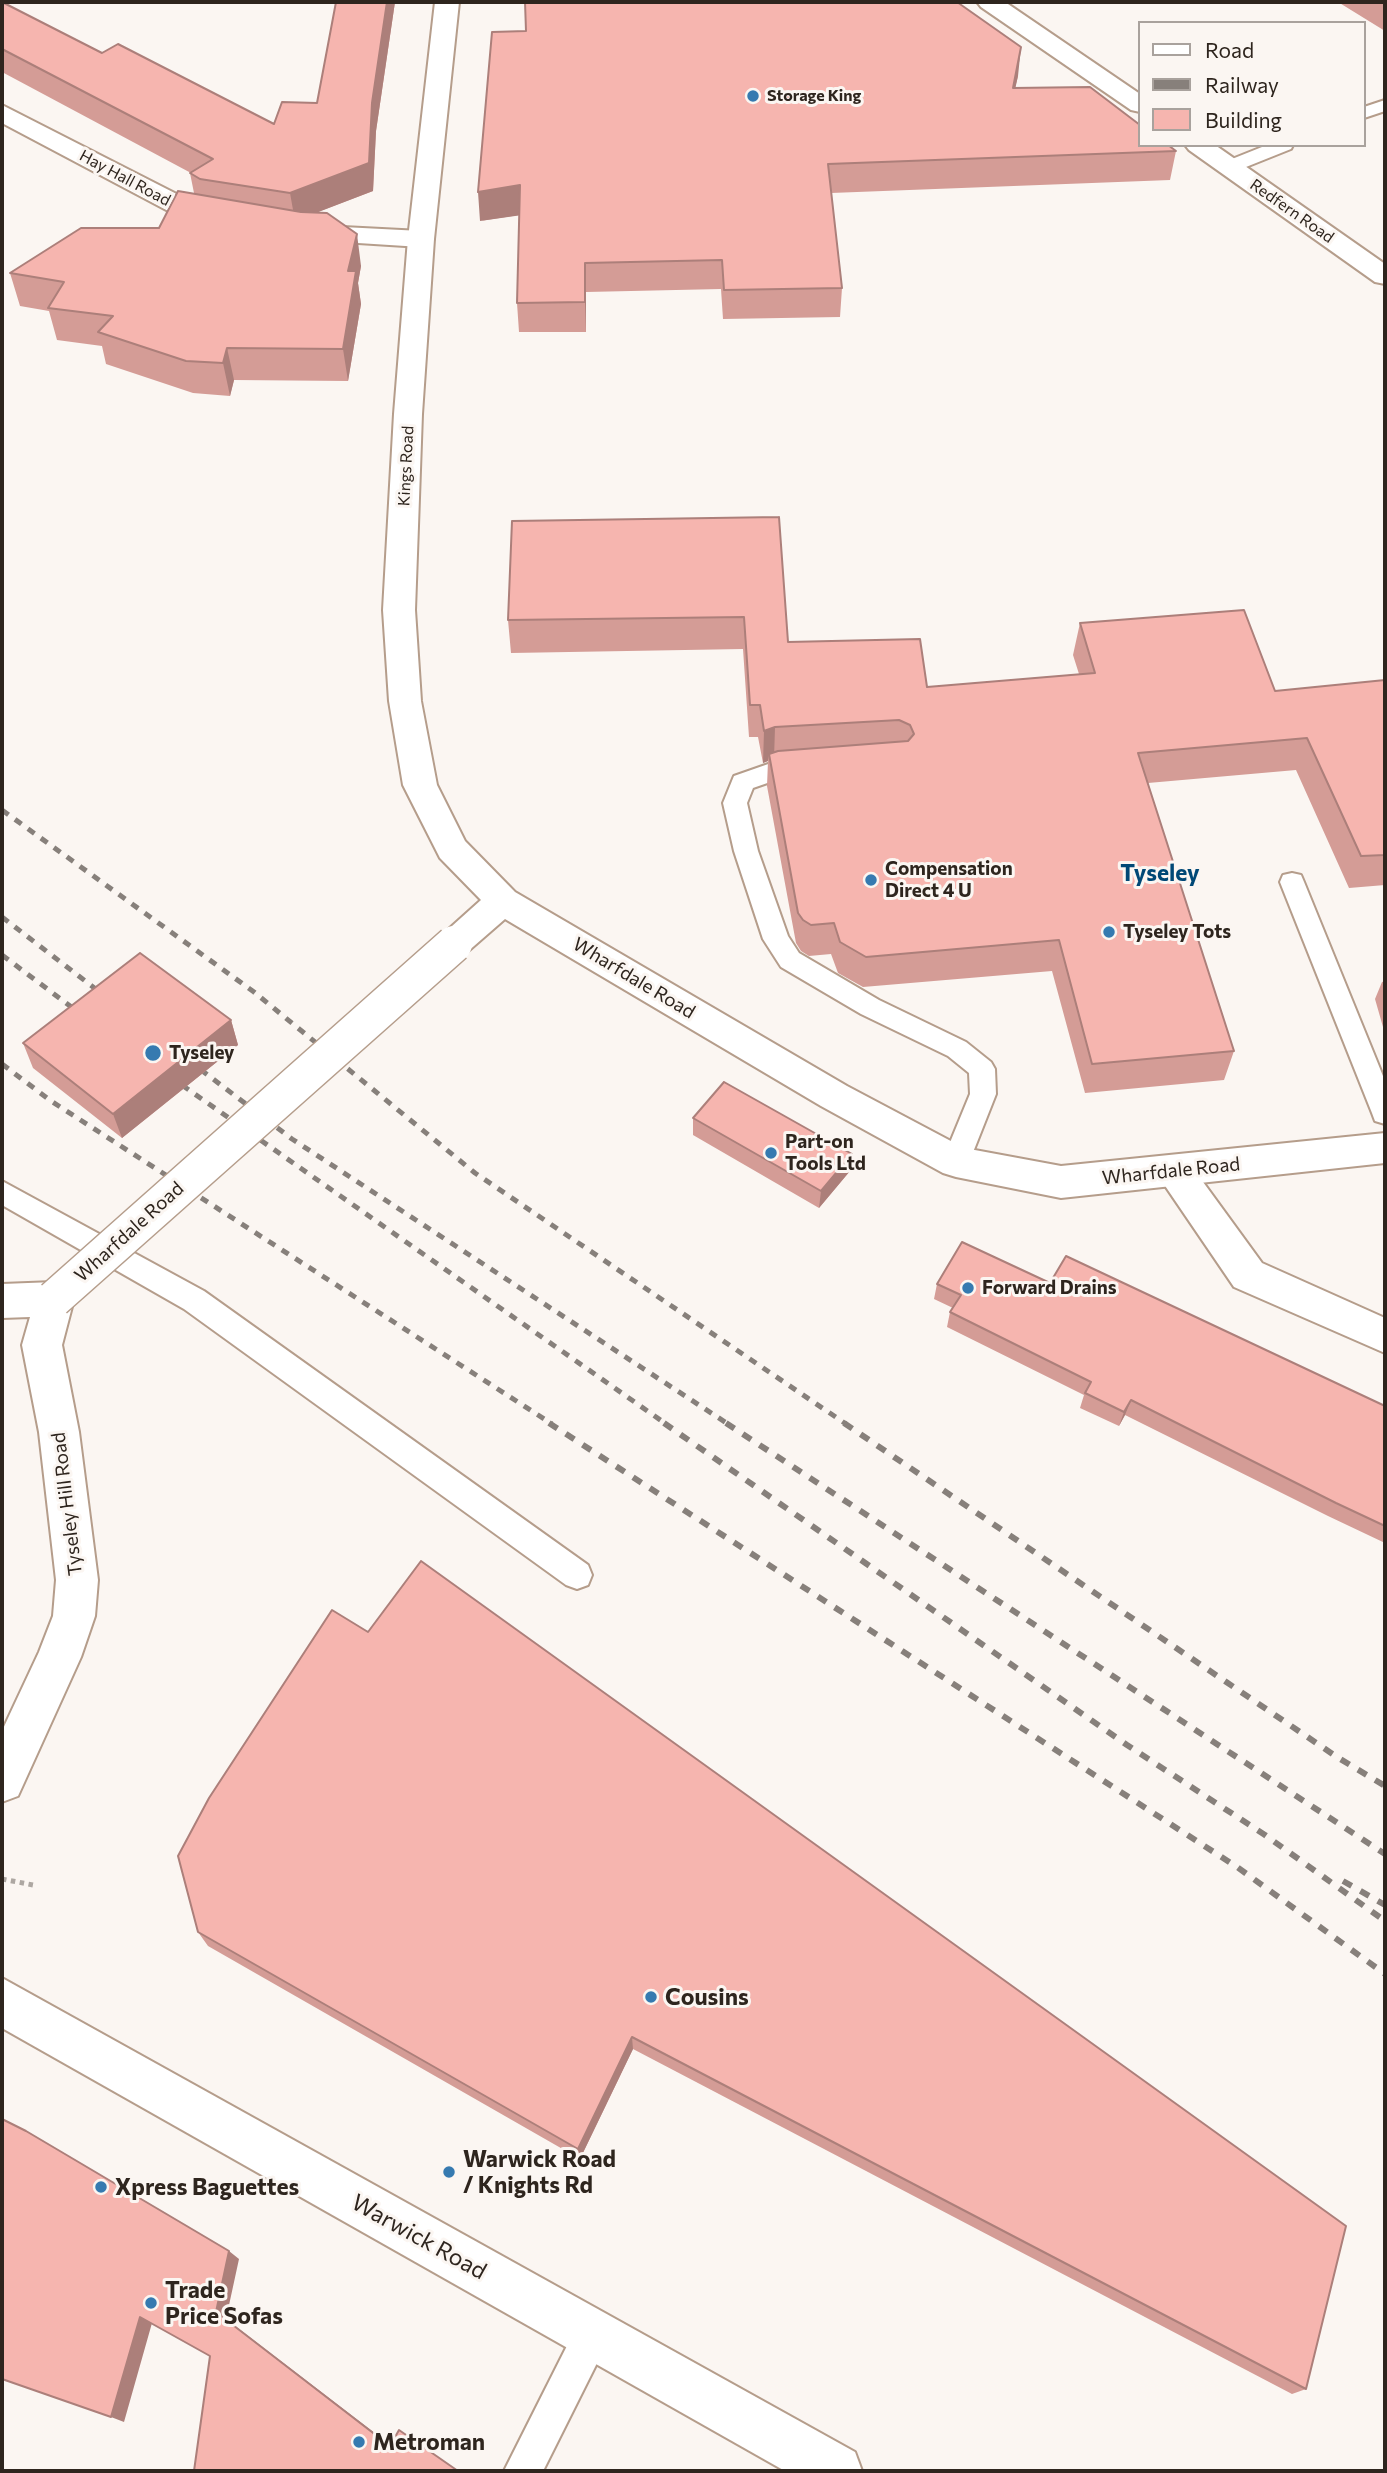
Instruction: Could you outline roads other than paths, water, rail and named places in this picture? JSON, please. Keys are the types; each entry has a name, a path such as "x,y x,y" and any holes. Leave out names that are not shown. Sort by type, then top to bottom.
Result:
{"main road":[{"name":"Kings Road","path":"447,2 421,239 408,414 399,610 405,701 420,785 452,849 503,901"},
{"path":"989,2 1138,104"},
{"name":"Hay Hall Road","path":"2,113 198,216 239,223"},
{"name":"Redfern Road","path":"1201,147 1385,276"},
{"path":"280,229 307,234 421,239"},
{"name":"Wharfdale Road","path":"54,1299 503,901 822,1090 956,1162 1061,1182 1385,1148"},
{"path":"1174,1171 1248,1275 1385,1336"},
{"path":"2,1301 54,1299"},
{"name":"Tyseley Hill Road","path":"2,1780 59,1657 74,1616 77,1580 59,1432 43,1345 54,1299"},
{"name":"Warwick Road","path":"2,2002 836,2471"}],"lane":[{"path":"1366,112 1385,105"},
{"path":"1229,167 1279,147"},
{"path":"828,768 774,771 743,782 734,803 746,851 776,939 790,960 870,1007 957,1049 982,1069 983,1094 956,1162"},
{"path":"1292,882 1385,1113"},
{"path":"2,1192 194,1300 577,1575"},
{"path":"523,2471 592,2334"}],"railway":[{"path":"2,810 254,992 475,1173 846,1424"},
{"path":"2,917 110,1000"},
{"path":"2,955 86,1018"},
{"path":"188,1060 292,1139 728,1424"},
{"path":"2,1064 51,1101 552,1424"},
{"path":"169,1076 666,1424"},
{"path":"549,1423 1237,1867 1385,1974"},
{"path":"664,1423 1127,1745 1265,1835 1385,1921"},
{"path":"726,1423 1385,1854"},
{"path":"844,1423 1337,1757 1385,1786"},
{"path":"1343,1881 1385,1905"}],"place":[{"name":"Storage King","path":"753,96"},
{"name":"Compensation Direct 4 U","path":"871,880"},
{"name":"Tyseley Tots","path":"1109,932"},
{"name":"Tyseley","path":"153,1053"},
{"name":"Part-on Tools Ltd","path":"771,1153"},
{"name":"Forward Drains","path":"968,1288"},
{"name":"Cousins","path":"651,1997"},
{"name":"Warwick Road / Knights Rd","path":"449,2172"},
{"name":"Xpress Baguettes","path":"101,2187"},
{"name":"Trade Price Sofas","path":"151,2303"},
{"name":"Metroman","path":"359,2442"}],"district":[{"name":"Tyseley","path":"1160,873"}]}
